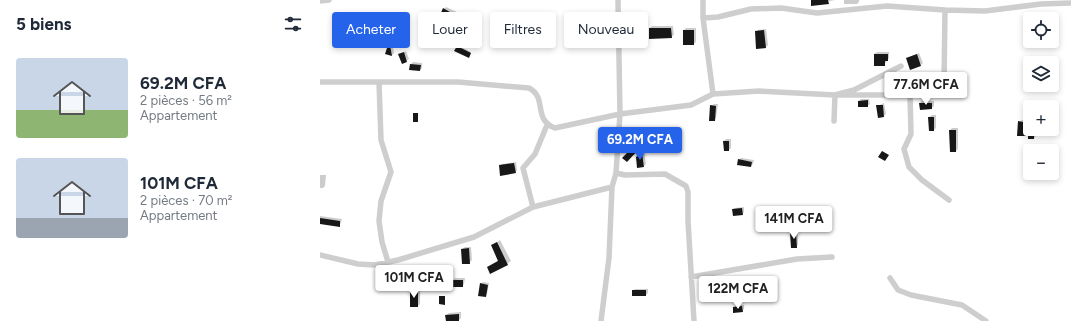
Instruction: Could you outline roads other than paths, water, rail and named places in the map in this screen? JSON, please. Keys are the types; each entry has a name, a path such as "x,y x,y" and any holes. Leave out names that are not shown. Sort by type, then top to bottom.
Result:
{"street":[{"path":"320,2 329,0"},
{"path":"601,321 609,258 612,187 616,173 620,114 618,0"},
{"path":"703,0 703,18 713,94"},
{"path":"703,18 718,17 751,9 781,8 817,13 887,6 946,10 1000,10 1041,4 1071,4"},
{"path":"320,82 458,82 529,88 537,94 542,119 547,125 555,128 620,114 691,105 713,94 759,91 835,95 910,95 940,91 944,84 946,10"},
{"path":"835,95 854,90 901,66"},
{"path":"379,82 380,140 391,172 383,191 380,216 382,242 388,262"},
{"path":"834,121 835,95"},
{"path":"910,95 911,134 904,149 909,167 922,180 949,200"},
{"path":"534,207 523,168 536,154 547,125"},
{"path":"616,173 625,175 665,174 686,186 688,192 694,321"},
{"path":"320,255 358,264 375,265 388,262 474,236 534,207 612,187"},
{"path":"691,277 797,258 832,257"},
{"path":"890,278 898,290 911,295 962,305 986,321"}]}
